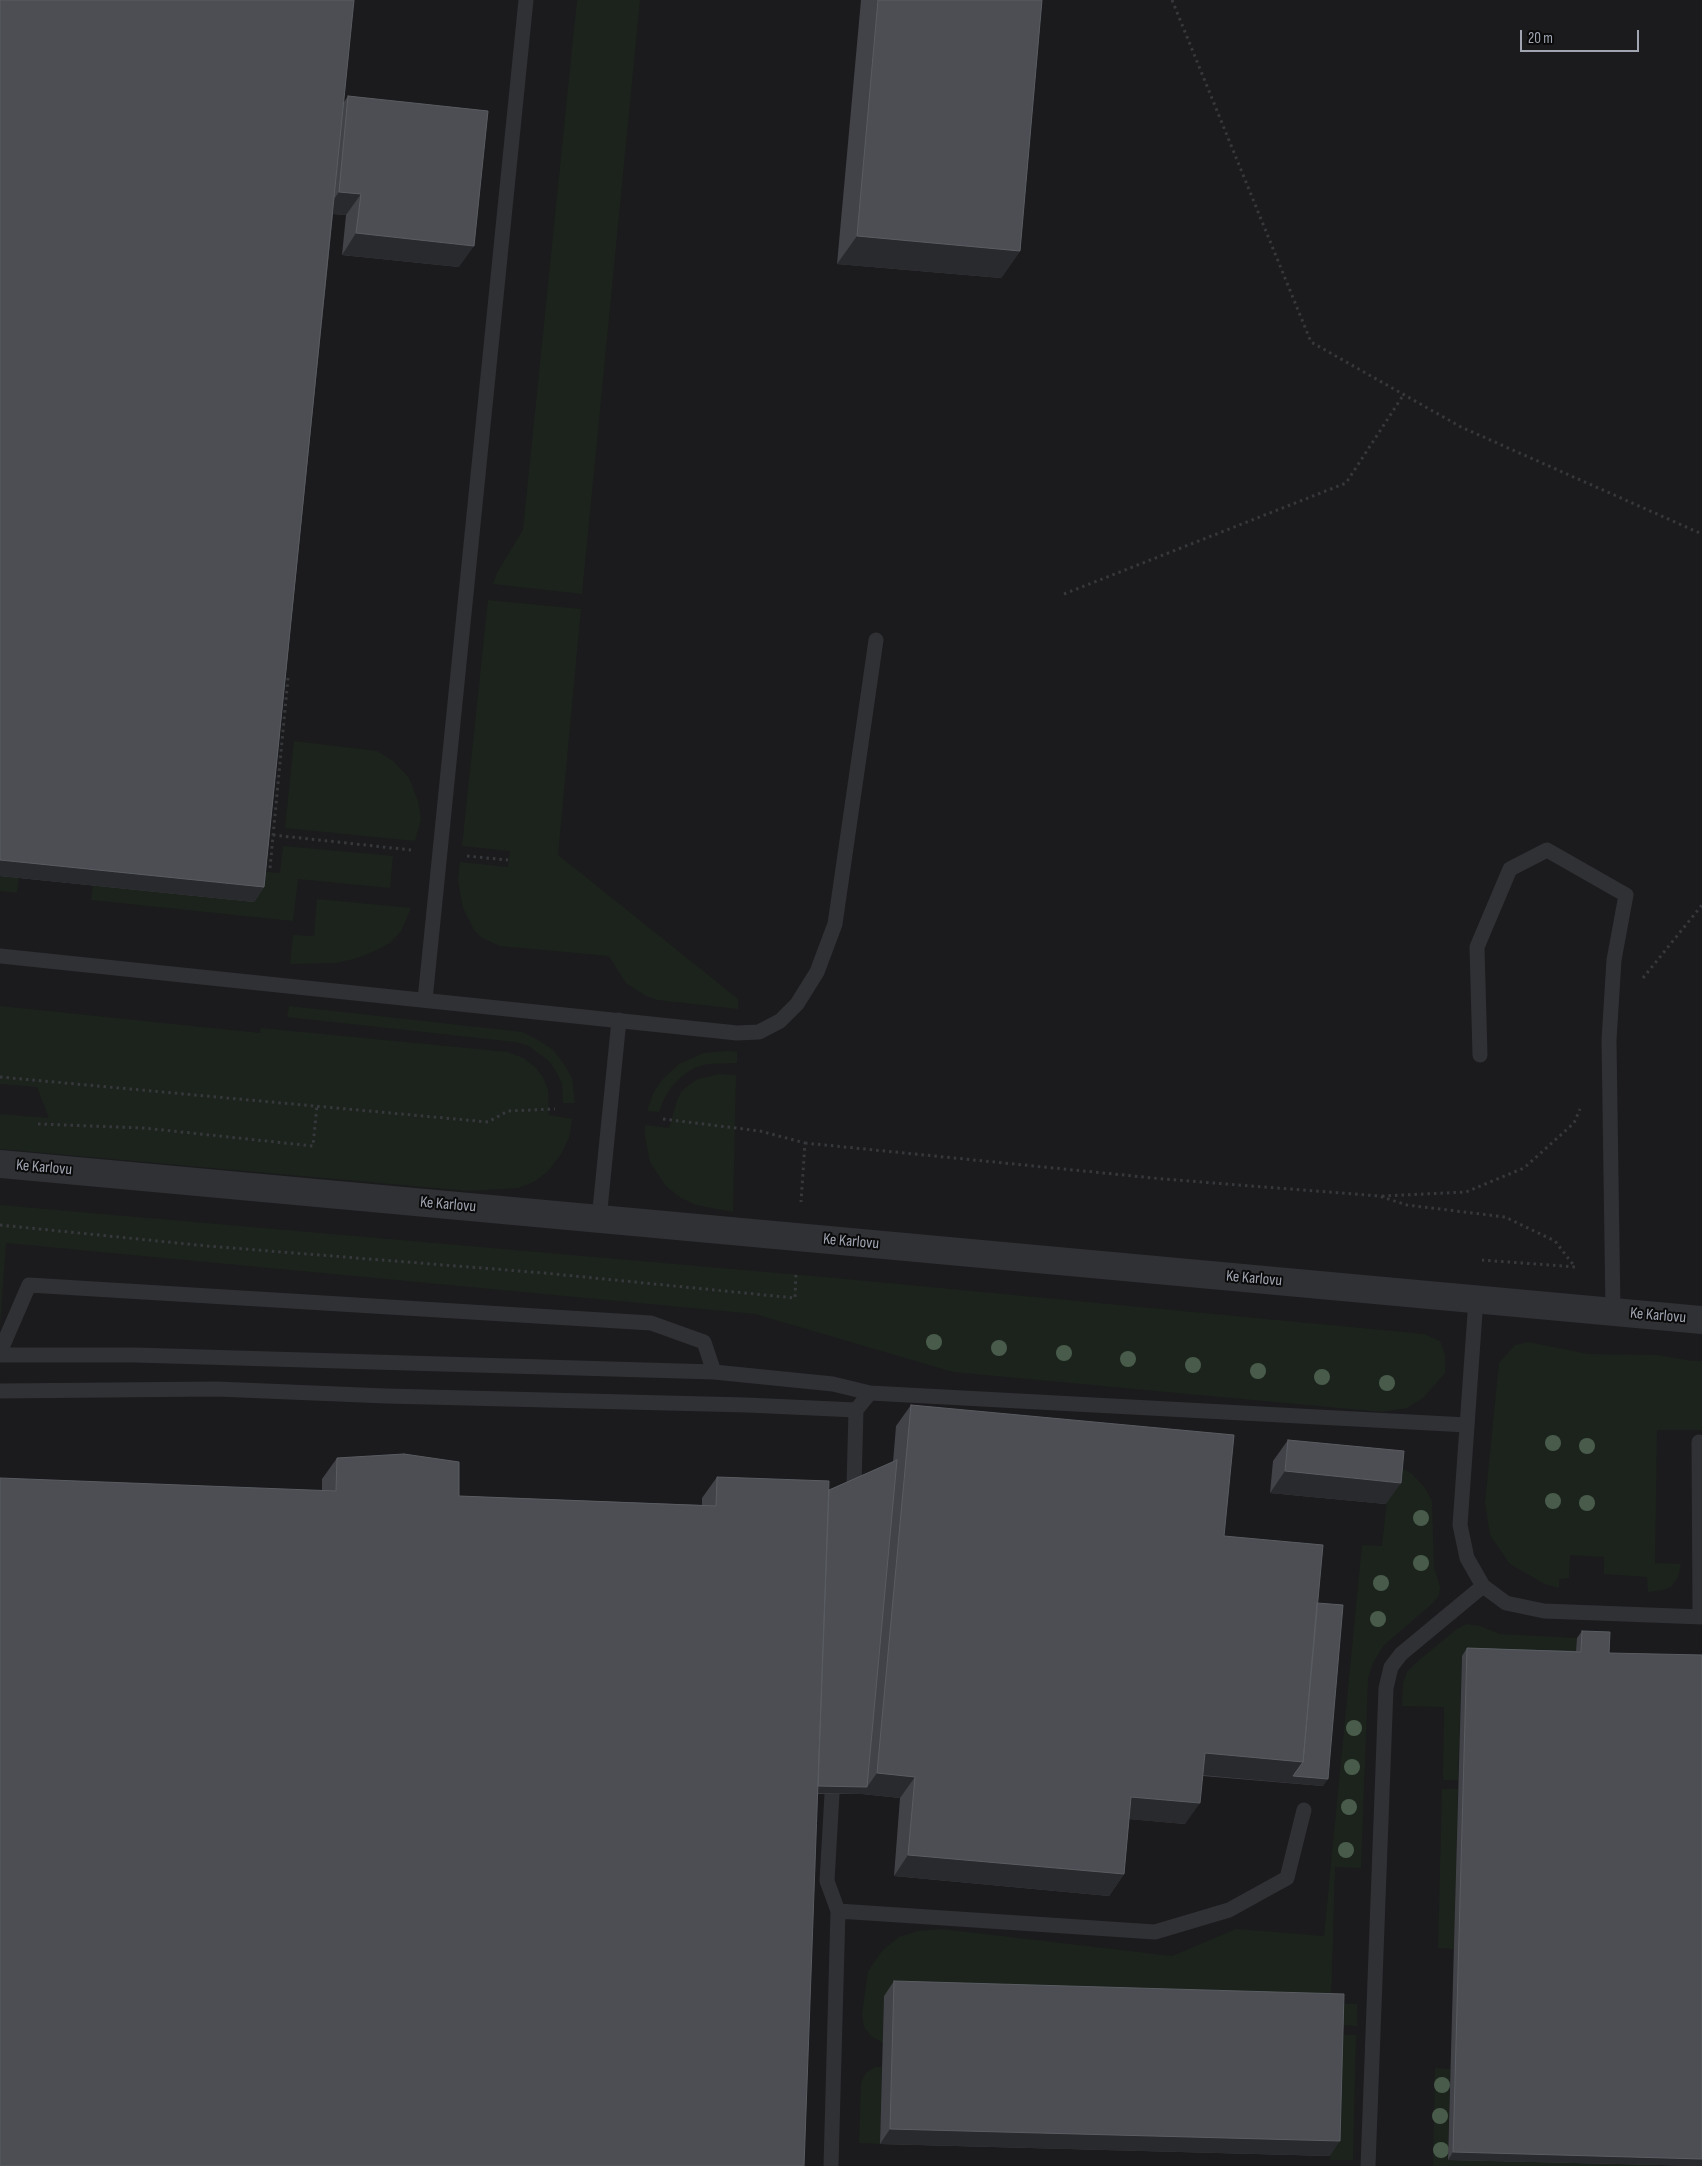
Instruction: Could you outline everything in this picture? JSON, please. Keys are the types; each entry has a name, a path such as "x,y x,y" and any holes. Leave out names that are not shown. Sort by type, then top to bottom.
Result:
{"street":[{"name":"Ke Karlovu","path":"0,1164 1702,1320"}],"lane":[{"path":"424,1000 526,0"},
{"path":"0,956 745,1034 759,1032 780,1021 797,1004 817,972 834,924 876,640"},
{"path":"1480,1055 1477,947 1510,869 1547,850 1626,895 1614,960 1609,1040 1613,1312"},
{"path":"599,1219 620,1020"},
{"path":"714,1372 704,1342 651,1323 30,1285 0,1353 135,1355 714,1372 833,1384 870,1393 1467,1425"},
{"path":"1476,1299 1460,1525 1467,1558 1483,1586 1506,1603 1544,1611 1701,1617 1699,1442"},
{"path":"0,1391 200,1389 856,1410"},
{"path":"854,1485 856,1410 870,1393"},
{"path":"1368,2166 1386,1688 1391,1668 1401,1654 1483,1586"},
{"path":"831,2166 838,1911 827,1880 832,1794"},
{"path":"838,1911 1155,1932 1229,1910 1287,1878 1304,1810"}],"path":[{"path":"1172,0 1311,342 1461,427 1702,534"},
{"path":"1064,594 1346,483 1404,394"},
{"path":"270,868 288,678"},
{"path":"273,835 394,848"},
{"path":"1642,978 1702,905"},
{"path":"0,1077 488,1122 508,1111 555,1109"},
{"path":"38,1124 144,1128 313,1146 317,1106"},
{"path":"805,1143 1163,1179 1379,1196 1466,1192 1524,1168 1574,1123 1581,1106"},
{"path":"1379,1196 1407,1205 1505,1217 1555,1241 1575,1267 1482,1260"}],"shaded area":[{"path":"0,0 1702,0 1702,2166 0,2166"},
{"path":"577,0 640,0 582,594 493,584 497,573 523,530"},
{"path":"488,600 581,609 558,855 738,999 738,1009 658,1000 646,996 626,983 609,956 500,946 482,938 474,930 463,908 458,880 460,862 508,867 510,851 462,846"},
{"path":"294,741 377,751 393,761 409,778 418,801 421,819 415,841 285,828"},
{"path":"283,846 393,856 390,888 298,879 293,921 91,900 93,885 254,902 257,871 280,873"},
{"path":"0,875 19,877 17,893 0,891"},
{"path":"317,899 411,908 401,931 390,943 377,950 358,958 336,963 290,964 293,935 314,936"},
{"path":"0,1006 260,1033 261,1028 508,1052 523,1058 535,1067 543,1077 548,1090 549,1115 572,1119 569,1138 561,1154 548,1171 534,1182 518,1188 469,1191 0,1149 0,1114 49,1118 37,1087 0,1084"},
{"path":"289,1006 522,1032 553,1050 564,1064 572,1078 575,1103 563,1103 562,1084 557,1073 549,1061 527,1045 515,1042 287,1017"},
{"path":"737,1052 737,1063 707,1064 694,1068 672,1086 659,1112 647,1111 653,1094 661,1081 679,1064 704,1053"},
{"path":"720,1074 736,1075 733,1212 696,1205 681,1198 666,1186 650,1162 645,1137 645,1125 669,1128 681,1092 689,1085 698,1079"},
{"path":"0,1205 835,1278 1424,1334 1440,1341 1445,1355 1445,1373 1423,1398 1407,1408 1382,1412 953,1372 755,1314 6,1243 0,1327"},
{"path":"1528,1342 1588,1354 1658,1355 1702,1361 1702,1430 1657,1430 1655,1563 1681,1564 1678,1577 1671,1587 1648,1592 1647,1577 1604,1574 1604,1557 1570,1555 1569,1578 1559,1579 1559,1588 1545,1584 1510,1564 1490,1535 1485,1503 1499,1363 1515,1345"},
{"path":"1391,1462 1412,1474 1425,1488 1432,1501 1434,1567 1440,1587 1439,1595 1433,1603 1384,1645 1373,1663 1368,1678 1361,1868 1335,1867 1331,2003 1357,2004 1357,2026 884,1996 883,2043 871,2036 864,2027 862,2014 868,1971 883,1950 899,1937 918,1931 942,1929 1172,1956 1236,1929 1324,1936 1362,1545 1382,1546"},
{"path":"1467,1624 1480,1626 1500,1634 1577,1638 1576,1659 1462,1656 1458,1780 1443,1780 1444,1707 1402,1706 1403,1683 1407,1672 1418,1661 1457,1629"},
{"path":"1442,1789 1458,1789 1454,1949 1438,1948"},
{"path":"1333,2034 1356,2035 1353,2160 1330,2160"},
{"path":"875,2067 882,2067 880,2144 859,2143 861,2082 866,2073"},
{"path":"1435,2068 1450,2069 1448,2159 1685,2166 1433,2166"}],"building":[{"path":"0,0 354,0 264,887 0,860"},
{"path":"878,0 1042,0 1020,251 857,236"},
{"path":"348,96 488,111 474,246 356,233 361,194 339,192"},
{"path":"911,1405 1234,1435 1224,1536 1323,1545 1303,1762 1205,1753 1200,1803 1131,1797 1124,1874 908,1855 915,1777 877,1773"},
{"path":"1288,1440 1404,1451 1401,1483 1285,1471"},
{"path":"404,1454 459,1462 459,1496 716,1506 717,1477 829,1481 804,2166 0,2166 0,1478 336,1491 337,1458"},
{"path":"897,1460 867,1787 818,1786 829,1490"},
{"path":"1317,1603 1343,1605 1328,1779 1293,1776 1303,1762"},
{"path":"1582,1631 1610,1632 1609,1653 1702,1655 1702,2159 1453,2152 1467,1648 1581,1652"},
{"path":"894,1981 1344,1994 1340,2141 890,2129"}]}
